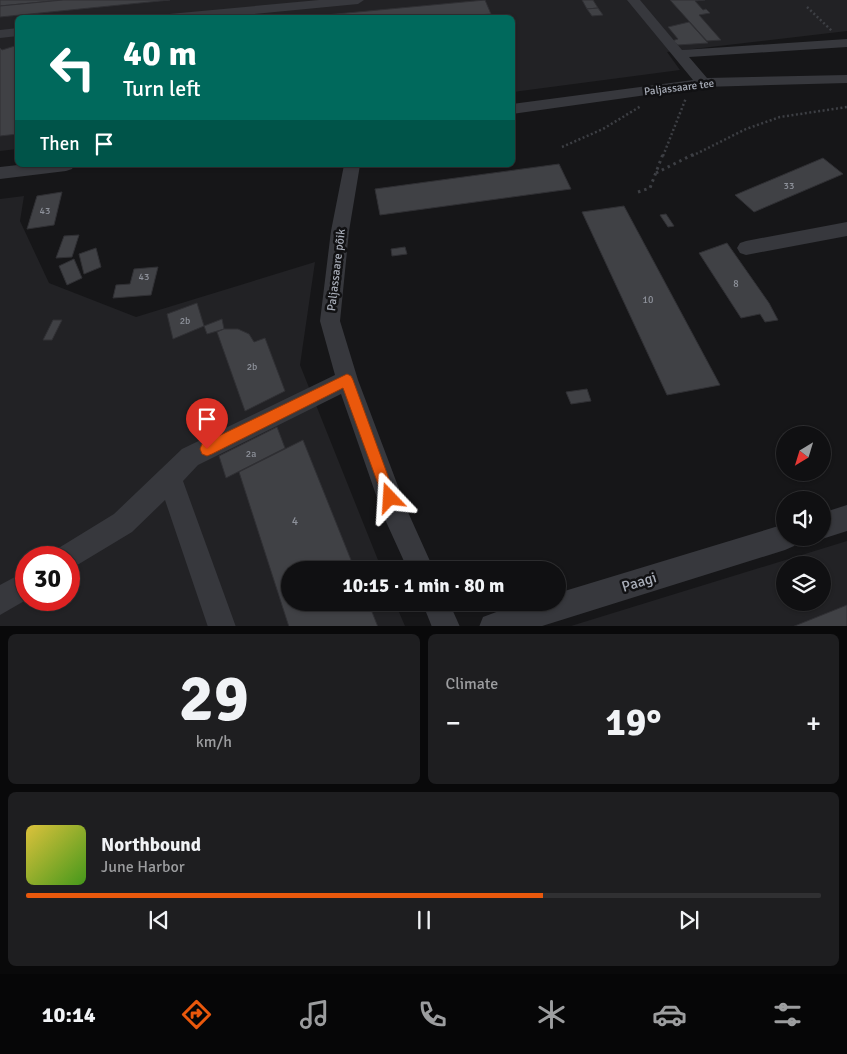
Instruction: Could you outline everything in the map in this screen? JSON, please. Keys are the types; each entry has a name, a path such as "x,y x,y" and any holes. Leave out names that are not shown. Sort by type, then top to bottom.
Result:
{"street":[{"path":"189,15 265,4 358,0"},
{"path":"633,0 703,83"},
{"path":"0,34 15,32"},
{"path":"679,54 846,43"},
{"name":"Paljassaare tee","path":"515,109 703,83 847,79"},
{"path":"0,173 50,167"},
{"name":"Paljassaare põik","path":"352,167 340,232 330,321 347,380 396,515 416,561"},
{"path":"746,248 847,228"},
{"path":"80,550 122,524 148,501 169,476 190,458 347,380"},
{"path":"169,476 222,626"},
{"path":"831,523 847,518"},
{"name":"Paagi","path":"493,626 776,540"},
{"path":"0,601 15,591"},
{"path":"439,611 446,626"}],"path":[{"path":"807,7 846,43"},
{"path":"638,192 650,188 687,94 703,83"},
{"path":"562,147 577,142 620,120 647,102"},
{"path":"656,173 746,129 780,117 847,107"}],"shaded area":[{"path":"0,0 847,0 847,31 667,52 680,70 515,92 515,15 15,15 15,149 0,151"},
{"path":"24,196 20,221 49,283 136,317 315,262 300,365 378,561 281,561 281,611 398,611 405,626 0,626 0,199"},
{"path":"847,541 847,626 571,626 776,563 776,611 831,611 831,556 798,556"}],"building":[{"path":"0,0 63,0 0,6"},
{"path":"63,0 170,0 0,17 0,6"},
{"path":"485,0 491,14 477,15 325,15"},
{"path":"582,0 593,0 598,8 587,9"},
{"path":"670,0 705,0 695,1 703,10 706,9 710,13 699,15 721,40 707,41"},
{"path":"598,8 603,15 592,16 587,9"},
{"path":"689,22 708,43 678,45 672,41 678,39 668,27"},
{"path":"15,46 15,134 0,136 0,48 2,50"},
{"path":"823,158 843,174 754,212 735,195"},
{"path":"559,164 571,189 380,215 375,189"},
{"path":"62,192 54,225 27,229 37,196"},
{"path":"624,206 720,385 667,395 582,212"},
{"path":"666,214 674,226 668,227 660,215"},
{"path":"79,235 72,257 56,258 64,236"},
{"path":"727,243 769,303 778,320 765,322 760,314 741,318 699,253"},
{"path":"405,247 407,254 392,256 391,249"},
{"path":"96,248 101,267 84,274 79,254"},
{"path":"74,259 82,278 67,285 59,266"},
{"path":"158,267 151,295 113,298 116,285 130,284 134,269"},
{"path":"197,303 204,326 173,339 167,314"},
{"path":"222,319 224,329 207,334 204,326"},
{"path":"53,320 62,320 52,340 43,340"},
{"path":"224,329 238,329 249,334 254,342 265,338 285,391 245,411 217,332"},
{"path":"587,389 591,401 571,404 566,392"},
{"path":"277,427 285,448 226,478 219,456"},
{"path":"303,440 351,561 281,561 281,602 239,472"},
{"path":"847,605 847,626 794,626"},
{"path":"284,611 372,611 378,626 289,626"}],"route":[{"path":"207,449 347,380 390,498"}]}
